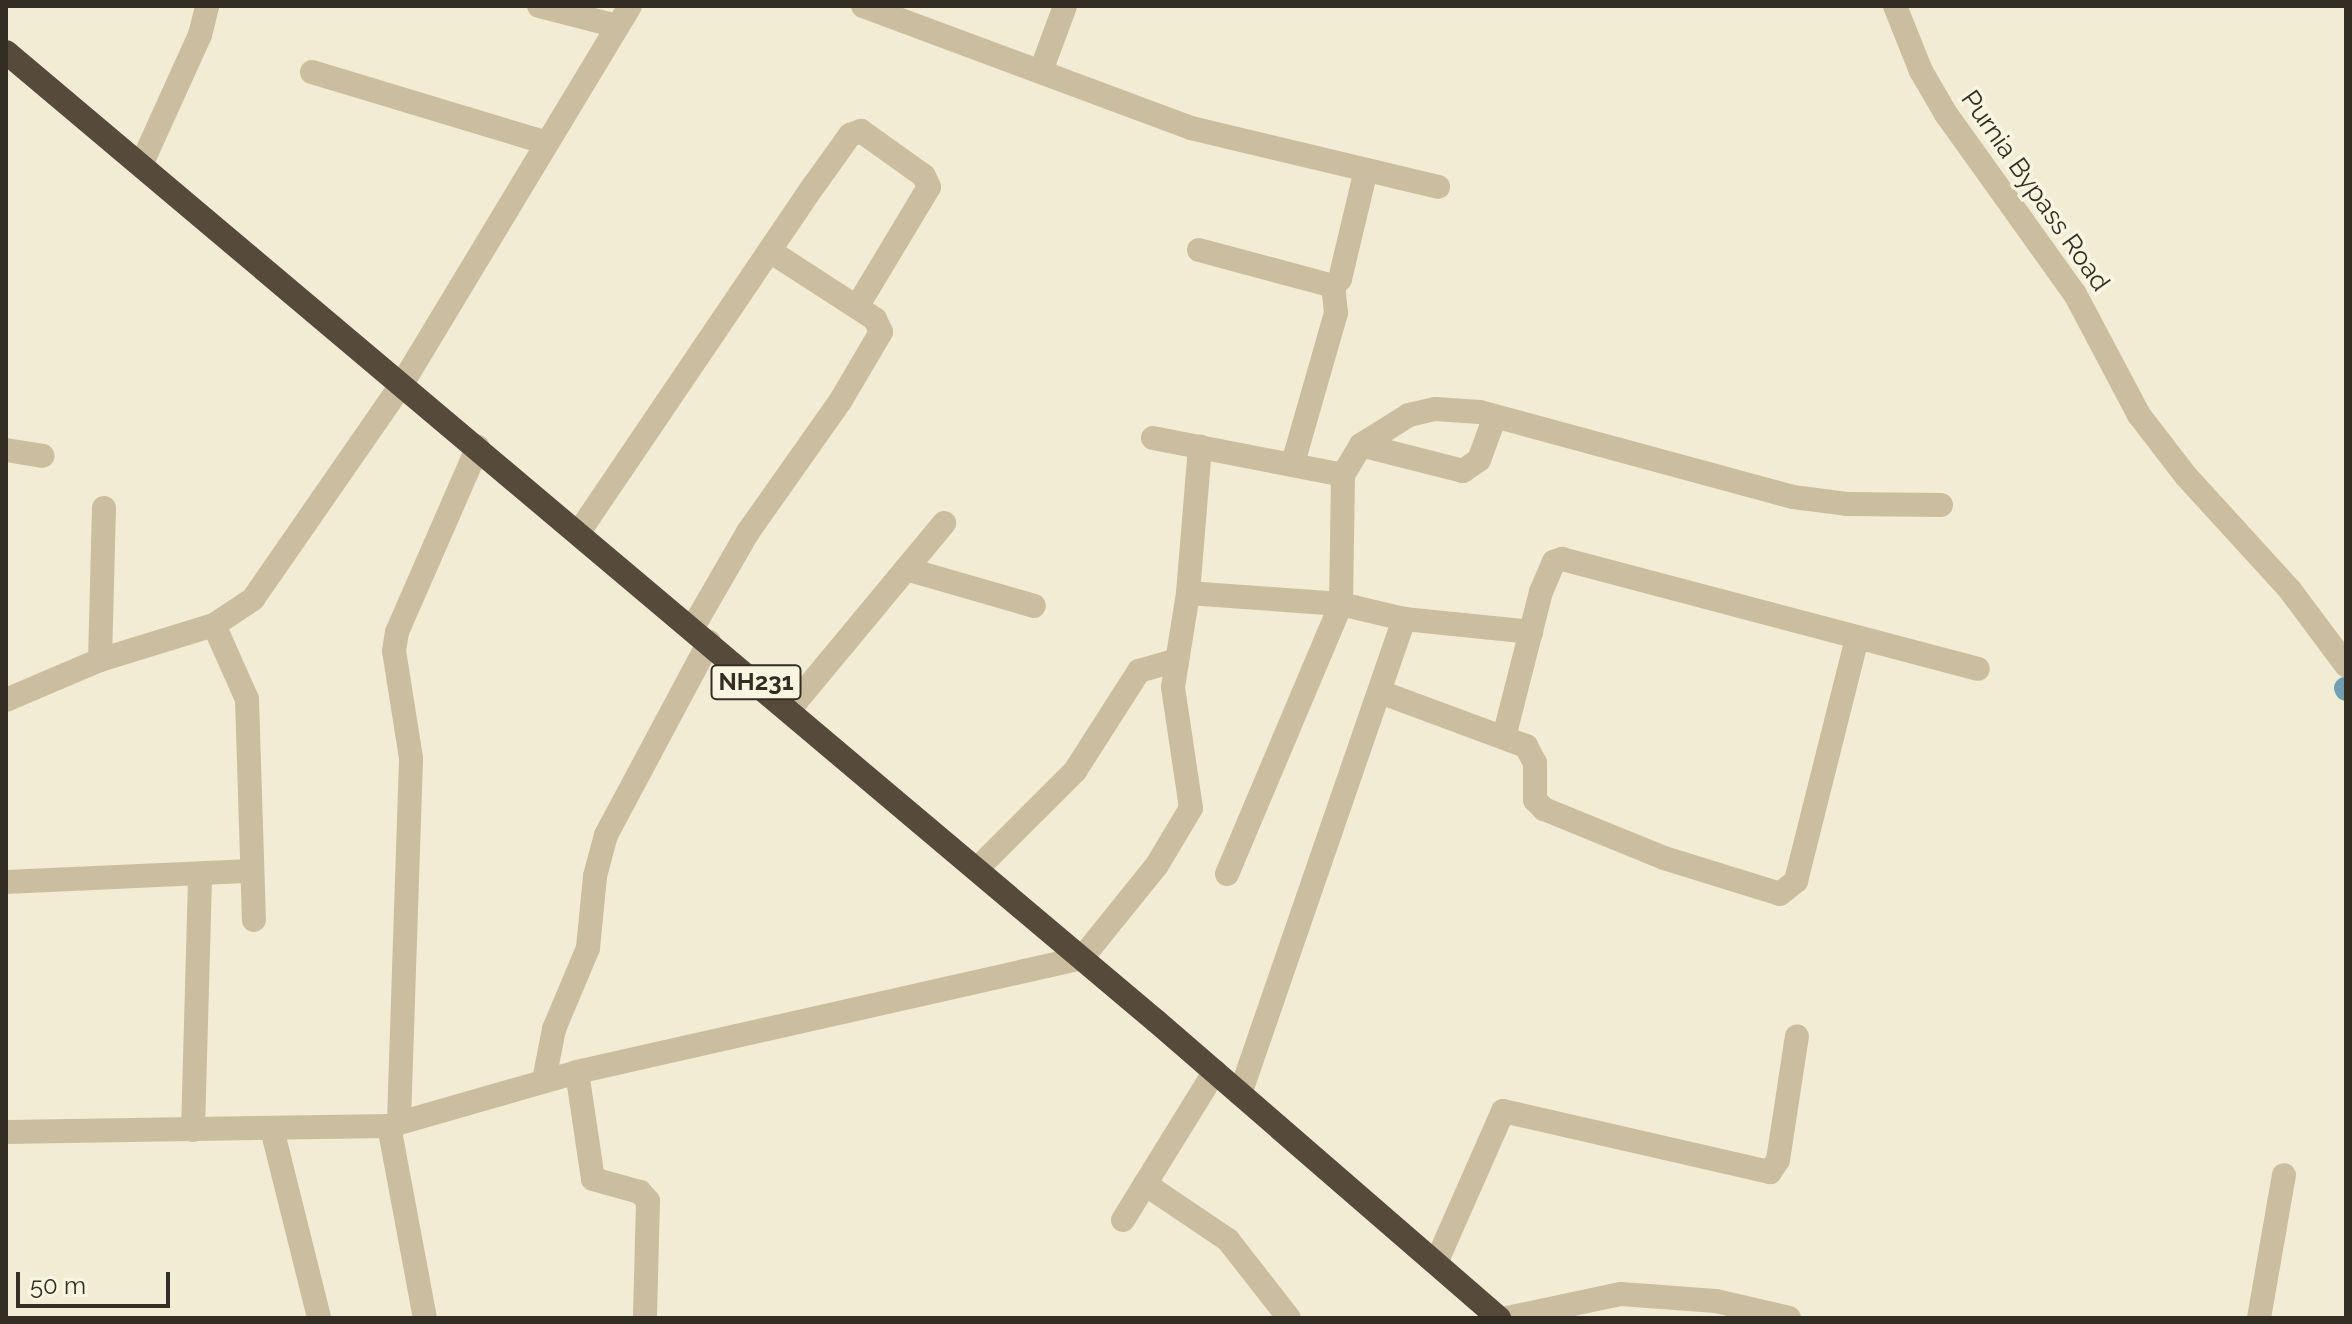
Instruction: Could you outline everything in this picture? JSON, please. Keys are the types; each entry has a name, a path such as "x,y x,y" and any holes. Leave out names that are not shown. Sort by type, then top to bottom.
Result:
{"highway":[{"name":"NH231","path":"6,52 1082,958 1499,1318"}],"street":[{"path":"141,165 200,35 207,6"},
{"path":"6,700 100,660 214,625 253,599 402,384 624,16 539,6"},
{"path":"863,6 1191,128 1438,187"},
{"path":"1041,71 1065,6"},
{"name":"Purnia Bypass Road","path":"1895,6 1921,71 1946,114 2075,294 2139,415 2186,476 2290,590 2346,665"},
{"path":"312,72 547,143"},
{"path":"579,532 850,135 861,131 924,176 929,187 857,307"},
{"path":"1333,286 1340,279 1366,170"},
{"path":"1199,250 1333,286"},
{"path":"544,1080 554,1029 588,948 595,876 606,835 748,532 877,343 880,325 770,251"},
{"path":"1293,463 1336,313 1333,286"},
{"path":"1227,874 1341,604 1343,475 1361,445 1409,415 1458,408 1793,497 1847,504 1941,505"},
{"path":"1361,445 1463,471 1479,460 1494,419"},
{"path":"1153,438 1343,475"},
{"path":"6,1132 272,1129 394,1123 577,1072 1082,958 1157,865 1191,808 1176,725 1175,661 1188,593 1200,446"},
{"path":"425,1318 394,1123 411,758 394,651 397,632 478,447"},
{"path":"6,450 43,456"},
{"path":"100,660 104,508"},
{"path":"789,710 944,523"},
{"path":"1504,737 1548,571 1562,559 1978,669"},
{"path":"906,569 1034,606"},
{"path":"1188,593 1341,604 1404,619 1531,632"},
{"path":"1240,1094 1404,619"},
{"path":"214,625 247,699 254,920"},
{"path":"1380,692 1504,737 1533,753 1533,790 1544,809 1664,858 1780,894 1796,881 1857,638"},
{"path":"977,869 1075,771 1139,671 1175,661"},
{"path":"6,882 251,871"},
{"path":"193,1130 200,874"},
{"path":"1436,1263 1503,1111 1770,1172 1778,1160 1797,1036"},
{"path":"1123,1220 1215,1071"},
{"path":"577,1072 593,1179 640,1192 648,1201 645,1318"},
{"path":"272,1129 319,1318"},
{"path":"2259,1318 2284,1175"},
{"path":"1145,1184 1228,1240 1289,1318"},
{"path":"1507,1318 1621,1294 1716,1301 1789,1318"}]}
